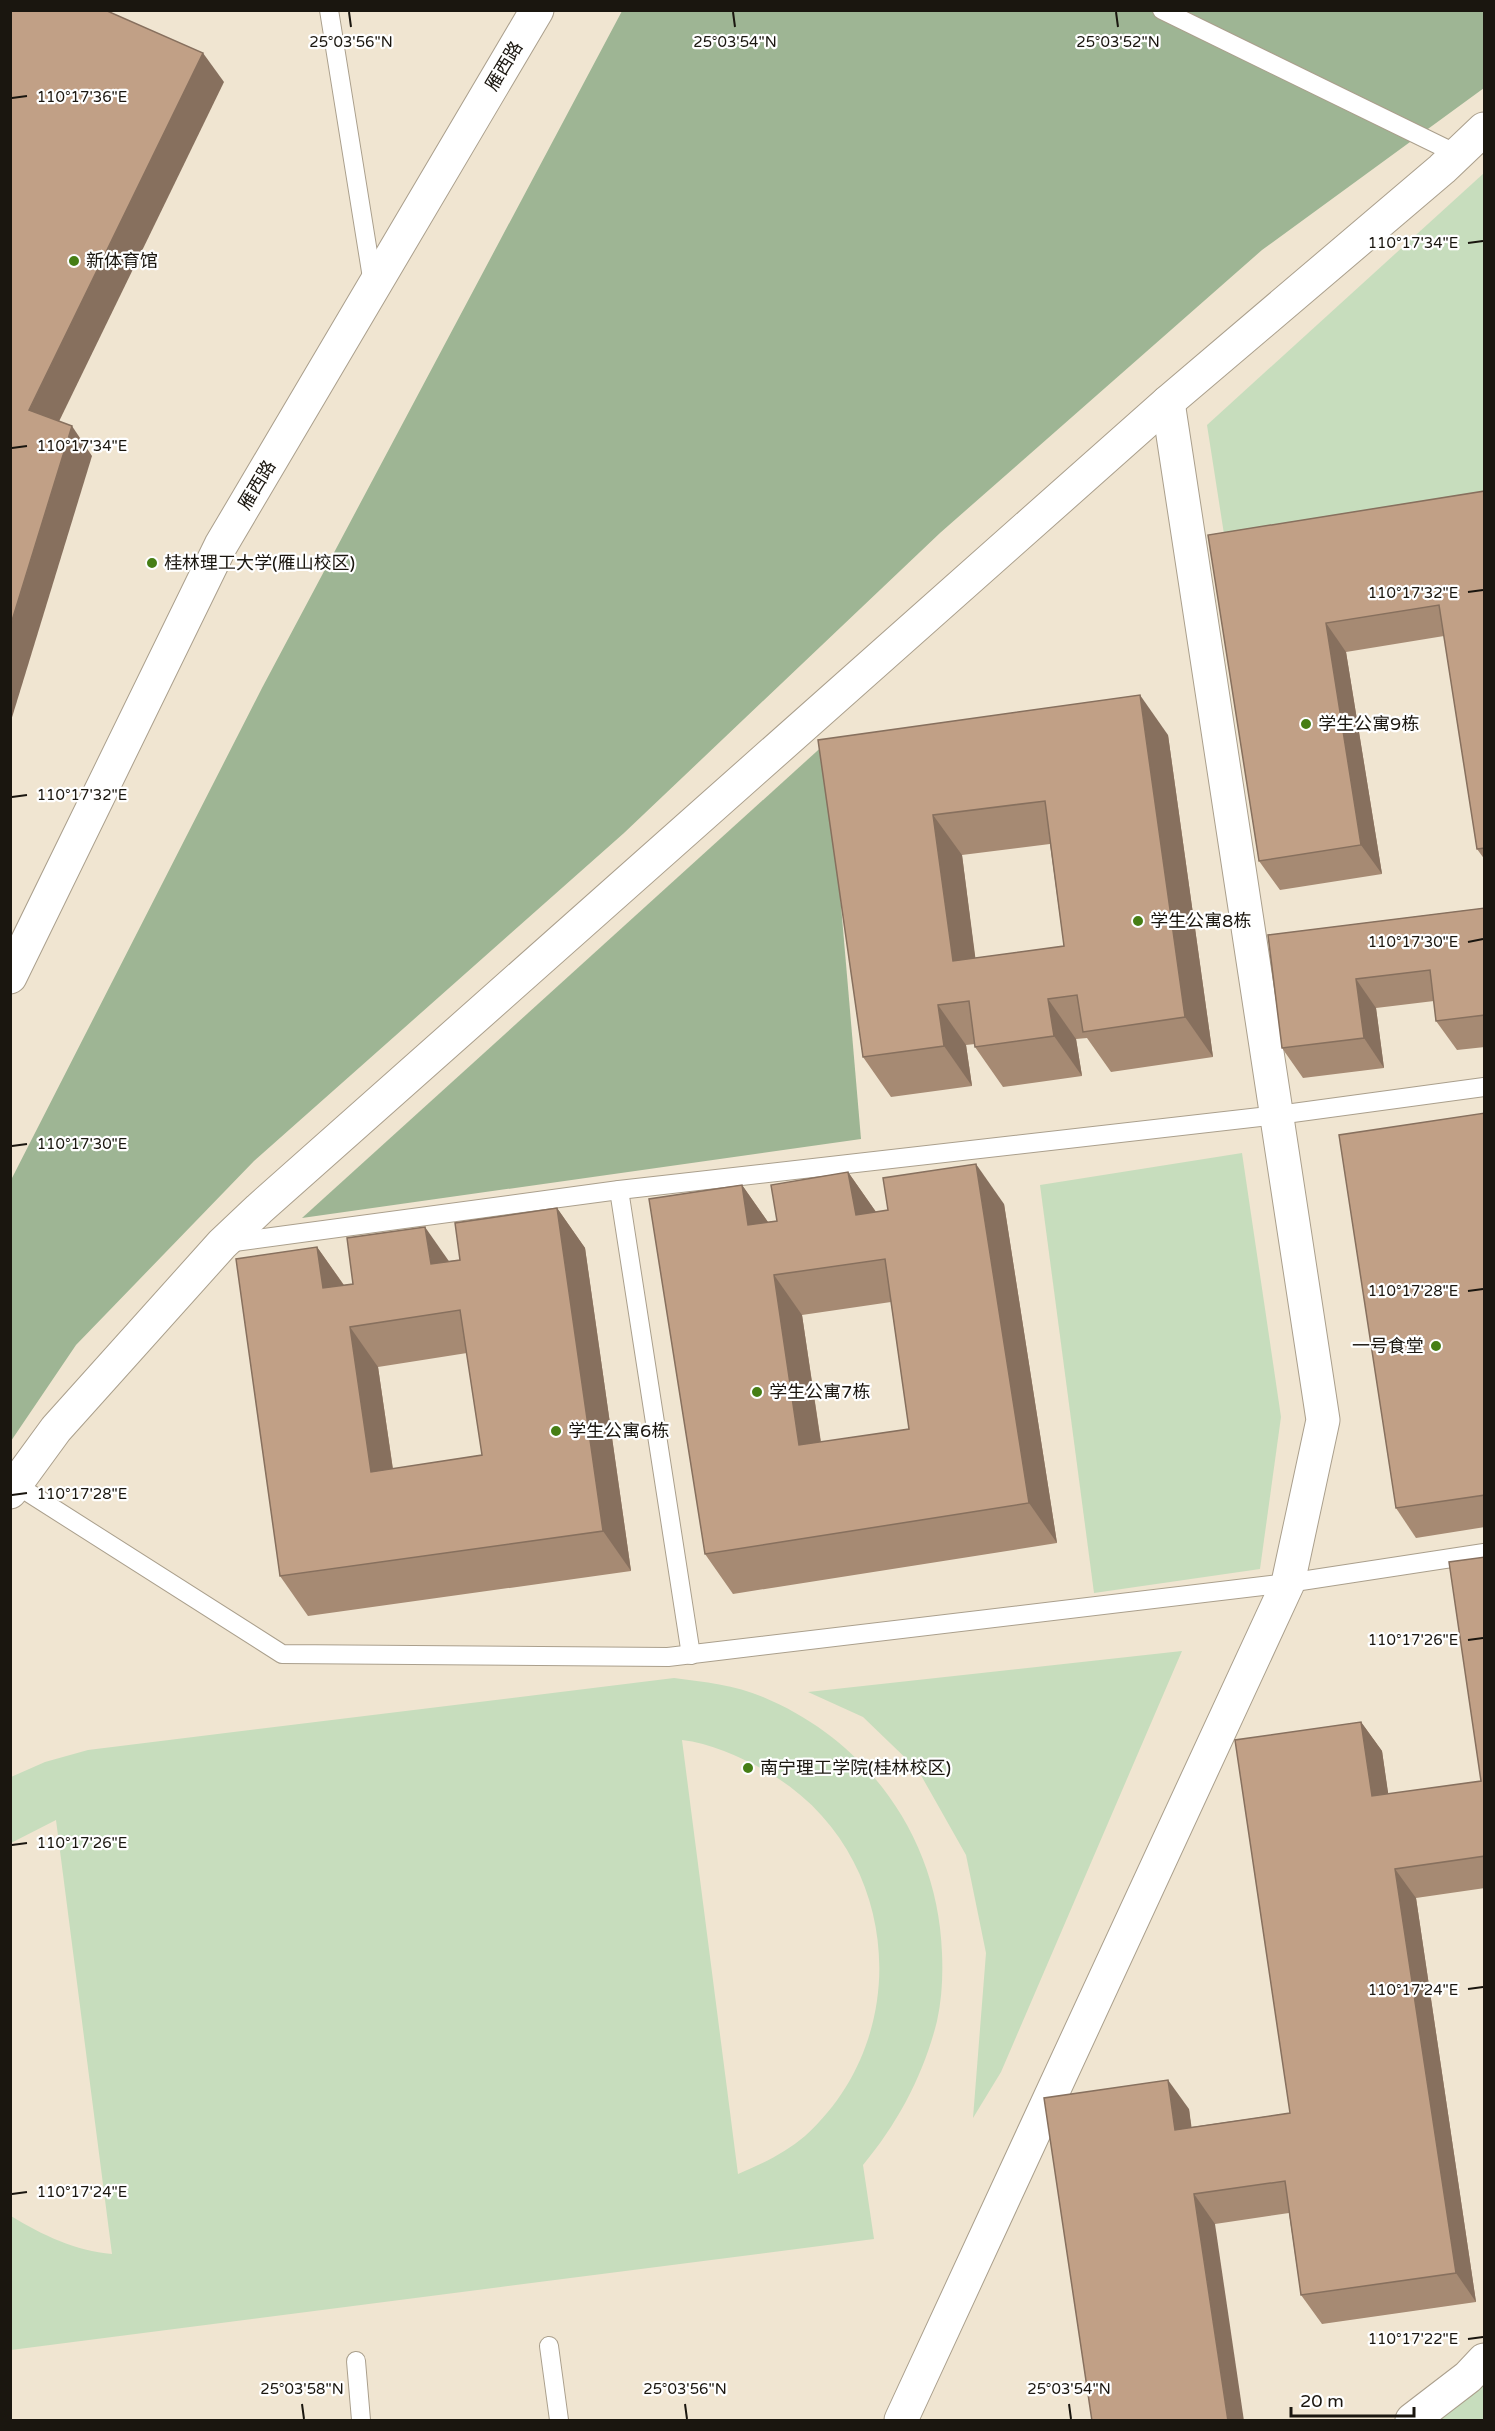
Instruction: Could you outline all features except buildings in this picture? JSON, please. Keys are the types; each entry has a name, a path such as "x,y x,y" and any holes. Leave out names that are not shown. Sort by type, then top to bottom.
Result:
{"street":[{"name":"雁西路","path":"10,977 221,545 537,10"},
{"path":"13,1488 56,1429 222,1244 294,1177 1168,402 1485,129"},
{"path":"901,2421 1287,1584 1323,1420 1168,402"},
{"path":"1412,2421 1468,2377 1485,2360"}],"lane":[{"path":"329,10 374,287"},
{"path":"1162,10 1457,154"},
{"path":"222,1244 619,1190 1278,1115 1485,1087"},
{"path":"619,1190 692,1655"},
{"path":"13,1488 282,1654 668,1657 692,1655 1287,1584 1485,1553"},
{"path":"549,2346 559,2421"},
{"path":"356,2361 361,2421"}],"green space":[{"path":"622,11 1484,11 1484,88 1262,250 940,533 624,833 254,1161 76,1345 11,1441 11,1180 262,688"},
{"path":"1484,173 1484,494 1226,547 1207,425"},
{"path":"827,742 861,1139 302,1218"},
{"path":"1242,1153 1281,1417 1260,1569 1094,1593 1040,1185"},
{"path":"1182,1651 1001,2072 973,2118 986,1953 966,1855 918,1770 863,1717 808,1692"},
{"path":"674,1678 719,1684 742,1690 763,1697 801,1716 835,1739 865,1767 890,1798 911,1833 927,1871 937,1911 942,1953 942,1978 939,2013 932,2041 917,2079 898,2115 863,2165 874,2239 11,2350 11,2216 60,2241 112,2254 56,1820 11,1843 11,1777 45,1762 88,1750","holes":["682,1740 725,1751 756,1766 811,1804 845,1846 867,1893 878,1944 878,1996 865,2047 841,2094 805,2136 773,2158 738,2174"]},
{"path":"1484,2380 1484,2420 1437,2420"}],"place":[{"name":"新体育馆","path":"74,261"},
{"name":"桂林理工大学(雁山校区)","path":"152,563"},
{"name":"学生公寓9栋","path":"1306,724"},
{"name":"学生公寓8栋","path":"1138,921"},
{"name":"一号食堂","path":"1436,1346"},
{"name":"学生公寓7栋","path":"757,1392"},
{"name":"学生公寓6栋","path":"556,1431"},
{"name":"南宁理工学院(桂林校区)","path":"748,1768"}]}
